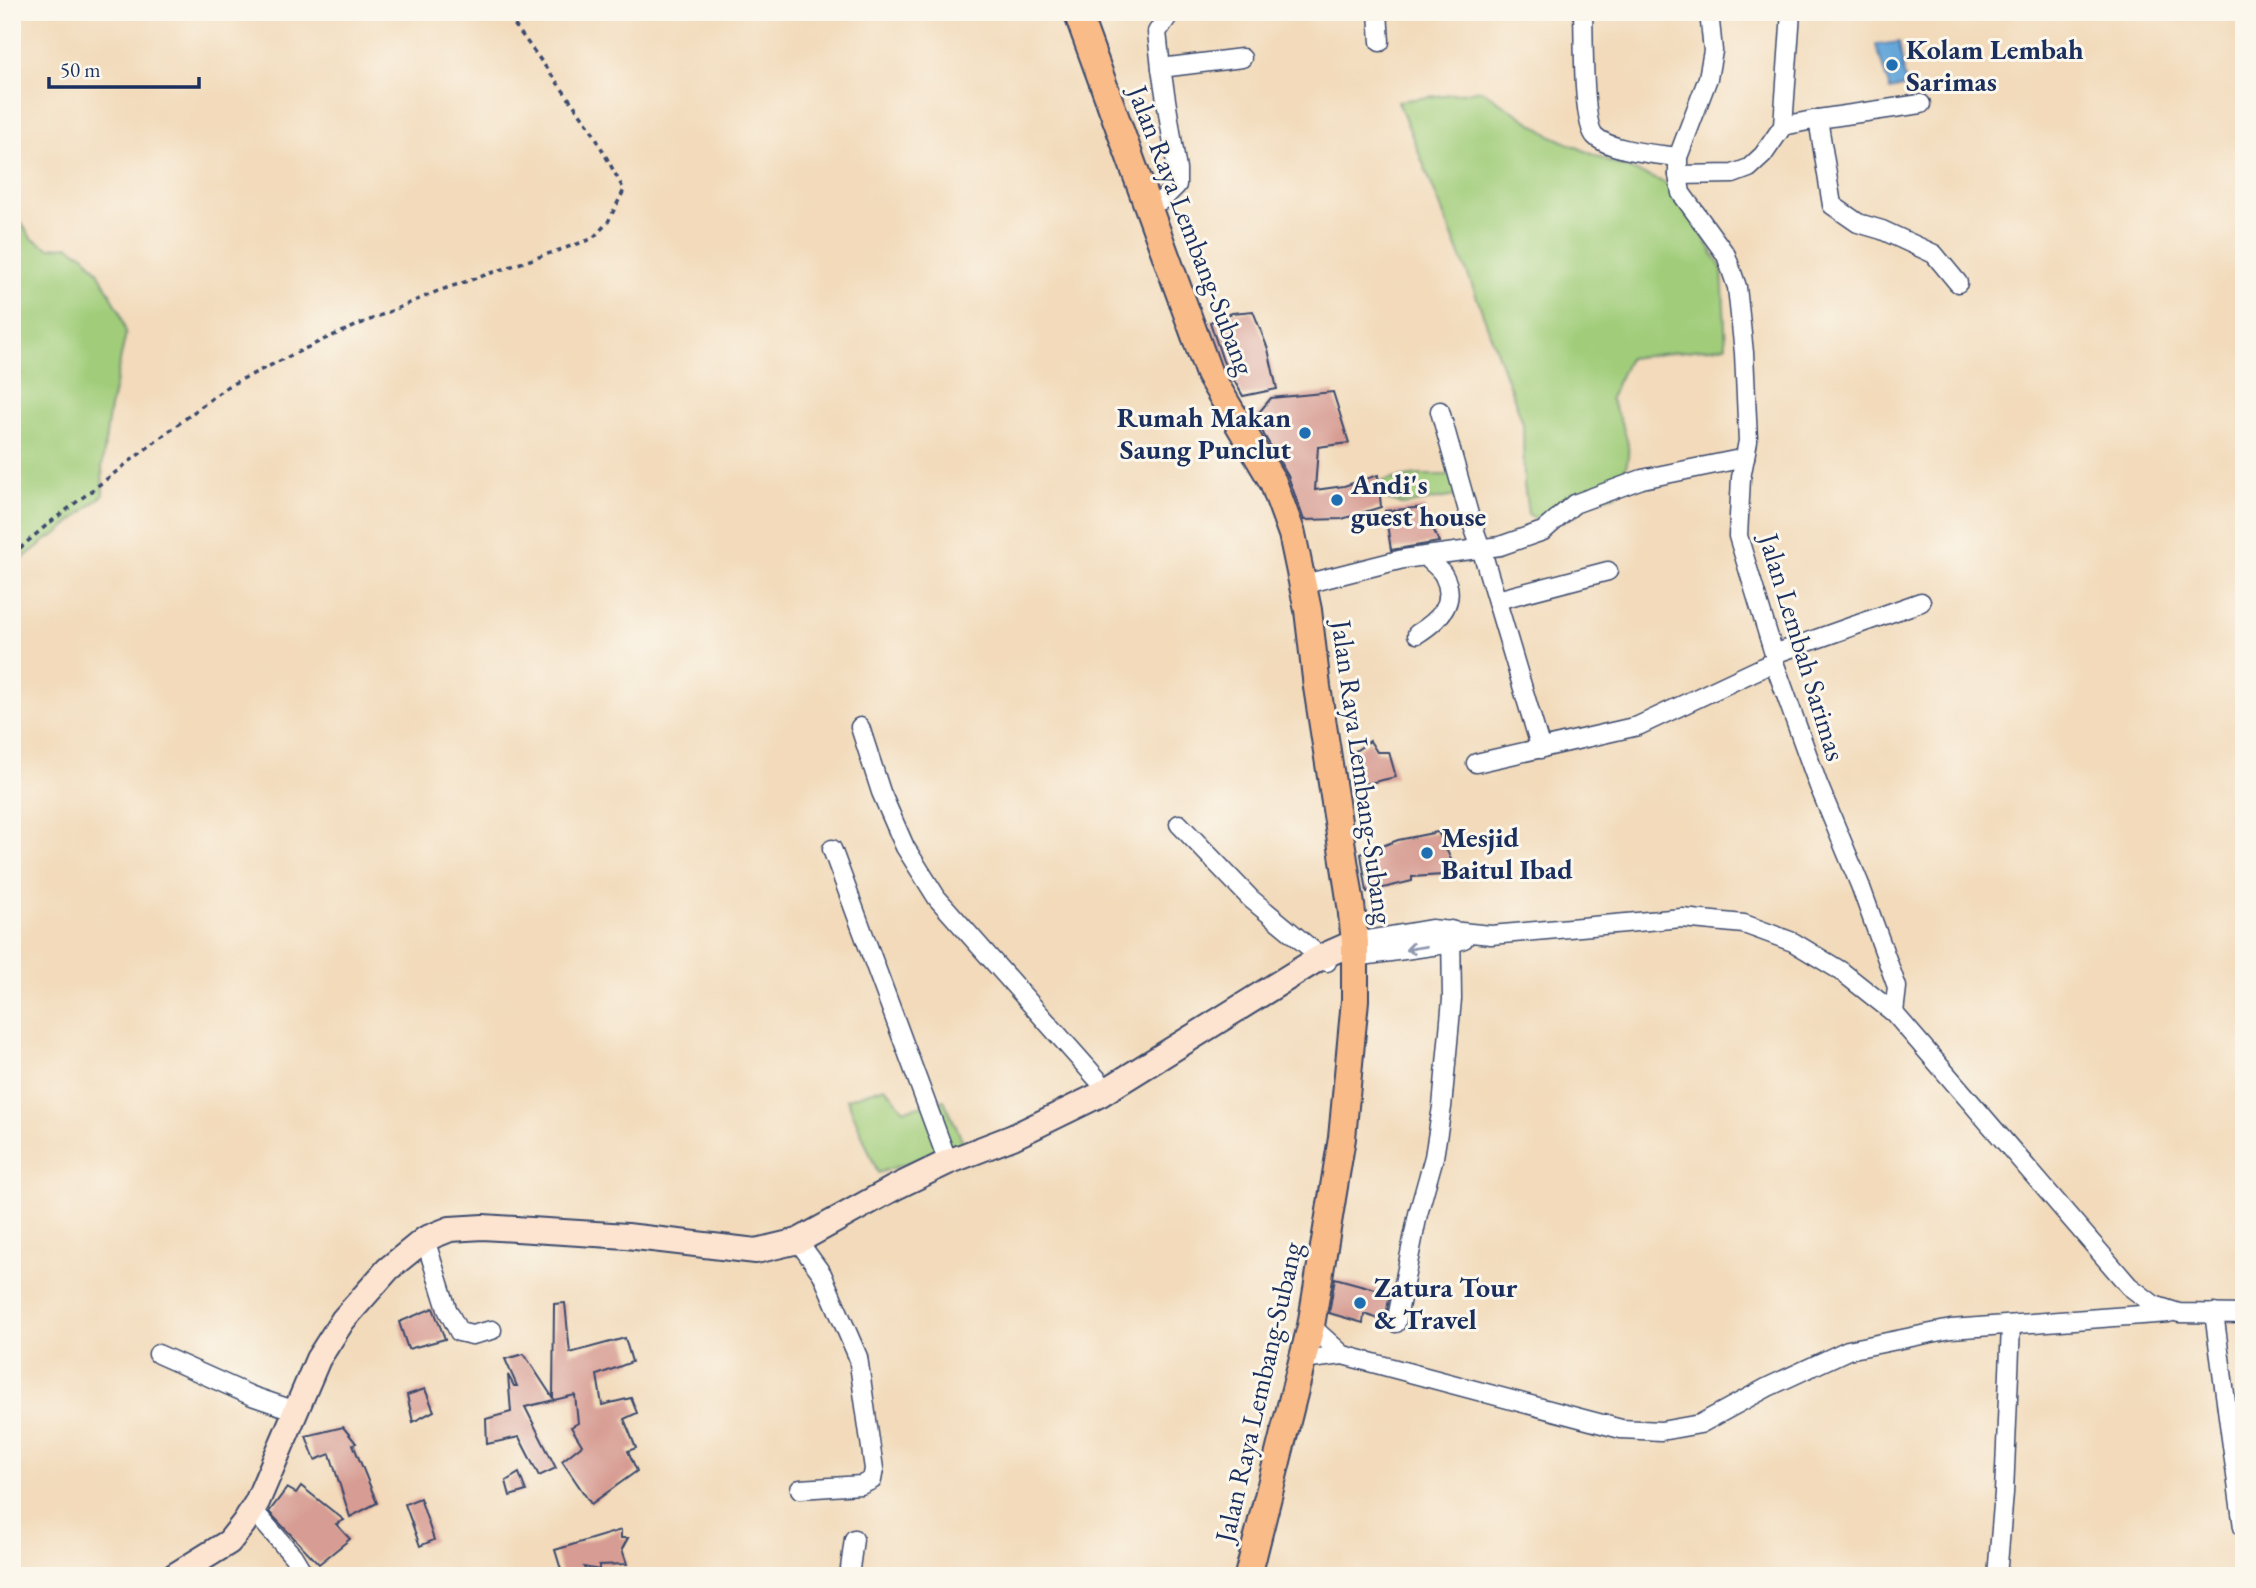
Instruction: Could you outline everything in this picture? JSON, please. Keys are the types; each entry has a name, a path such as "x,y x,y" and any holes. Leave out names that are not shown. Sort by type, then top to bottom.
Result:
{"main road":[{"name":"Jalan Raya Lembang-Subang","path":"1077,12 1209,374 1273,482 1292,534 1308,610 1355,950 1355,1000 1342,1138 1311,1326 1248,1576"}],"street":[{"path":"1146,206 1162,200 1177,185 1157,32 1171,12"},
{"path":"1378,12 1380,42"},
{"path":"1583,12 1586,101 1589,127 1594,135 1678,166 1733,174 1749,168 1763,155 1783,126 1791,12"},
{"path":"1678,166 1708,78 1713,51 1709,12"},
{"path":"1161,68 1242,58"},
{"path":"1783,126 1921,104"},
{"path":"1818,119 1832,205 1858,223 1882,230 1934,254 1958,284"},
{"name":"Jalan Lembah Sarimas","path":"1678,166 1681,194 1726,255 1737,287 1748,440 1738,536 1774,658 1818,784 1860,885 1897,987 1894,1013"},
{"path":"1440,411 1469,518 1481,548 1541,749"},
{"path":"1301,585 1351,571 1425,556 1500,546 1543,531 1574,504 1642,479 1745,458"},
{"path":"1416,634 1434,623 1446,608 1449,594 1444,575 1425,556"},
{"path":"1497,600 1608,571"},
{"path":"1476,763 1638,726 1774,658 1920,602"},
{"path":"860,727 881,792 905,847 937,898 1107,1090"},
{"path":"1179,824 1251,899 1320,962"},
{"path":"832,849 948,1162"},
{"path":"174,1576 229,1542 253,1510 318,1359 343,1320 388,1269 425,1238 450,1229 483,1227 626,1236 756,1251 798,1241 894,1188 948,1162 1013,1137 1107,1090 1320,962 1431,929 1452,937 1599,927 1682,918 1744,924 1793,942 1841,971 1894,1013 2129,1286 2154,1305 2179,1313"},
{"path":"1396,1324 1418,1214 1434,1157 1442,1107 1452,999 1452,937"},
{"path":"425,1238 447,1309 459,1332 472,1335 492,1330"},
{"path":"798,1241 822,1274 858,1357 874,1469 872,1480 862,1485 800,1489"},
{"path":"1302,1360 1343,1354 1620,1429 1661,1431 1700,1424 1768,1387 1848,1350 1951,1329 2179,1313 2244,1314"},
{"path":"2214,1313 2243,1527"},
{"path":"1997,1576 2004,1493 2011,1325"},
{"path":"1311,1326 1343,1354"},
{"path":"158,1354 252,1396 296,1411"},
{"path":"253,1510 293,1556 305,1576"},
{"path":"849,1576 854,1539"}],"path":[{"path":"12,555 48,524 228,386 325,339 426,296 592,239 600,231 608,222 624,190 590,127 505,12"}],"green space":[{"path":"1481,90 1550,135 1607,161 1674,186 1722,269 1726,346 1629,358 1610,398 1628,446 1626,467 1616,495 1535,518 1528,514 1524,484 1523,423 1476,295 1398,101"},
{"path":"12,220 21,222 31,238 49,248 69,246 85,256 98,271 120,312 126,333 109,413 102,466 103,495 12,567"},
{"path":"1417,475 1455,475 1456,496 1404,505 1386,500 1382,481"},
{"path":"885,1087 904,1110 944,1100 964,1144 878,1173 847,1099"}],"water":[{"name":"Kolam Lembah Sarimas","path":"1899,42 1906,86 1890,90 1876,45"}],"building":[{"path":"1253,311 1268,349 1277,389 1243,396 1223,361 1210,322 1232,313"},
{"name":"Rumah Makan Saung Punclut","path":"1333,392 1349,443 1318,447 1315,490 1344,486 1378,475 1381,507 1342,519 1304,520 1288,476 1256,416 1271,398"},
{"path":"1424,507 1439,542 1391,550 1385,511"},
{"path":"1370,741 1377,752 1389,752 1396,777 1360,785 1354,752"},
{"path":"1438,832 1458,874 1412,877 1412,881 1367,892 1361,854 1398,840"},
{"name":"Zatura Tour & Travel","path":"1335,1278 1390,1293 1385,1321 1364,1314 1363,1323 1329,1313"},
{"path":"565,1303 570,1353 625,1338 632,1362 597,1375 602,1405 631,1398 637,1413 624,1419 636,1448 628,1451 637,1471 591,1504 562,1461 582,1445 571,1427 578,1423 575,1395 525,1407 556,1468 539,1476 519,1437 487,1444 486,1419 511,1412 508,1375 514,1386 517,1386 505,1359 524,1354 553,1398 554,1304"},
{"path":"433,1308 445,1339 408,1349 399,1322"},
{"path":"425,1389 434,1411 413,1422 407,1395"},
{"path":"343,1427 356,1443 353,1444 377,1503 350,1517 330,1454 315,1460 306,1436"},
{"path":"519,1473 526,1491 510,1496 506,1481"},
{"path":"301,1486 344,1520 336,1524 350,1539 319,1564 269,1512 287,1488 296,1493"},
{"path":"420,1498 434,1540 420,1546 405,1504"},
{"path":"621,1530 621,1538 628,1538 622,1549 627,1564 599,1565 599,1570 584,1567 587,1576 563,1576 555,1550"}],"place":[{"name":"Kolam Lembah Sarimas","path":"1892,65"},
{"name":"Rumah Makan Saung Punclut","path":"1305,433"},
{"name":"Andi's guest house","path":"1337,500"},
{"name":"Mesjid Baitul Ibad","path":"1427,853"},
{"name":"Zatura Tour & Travel","path":"1360,1303"}]}
